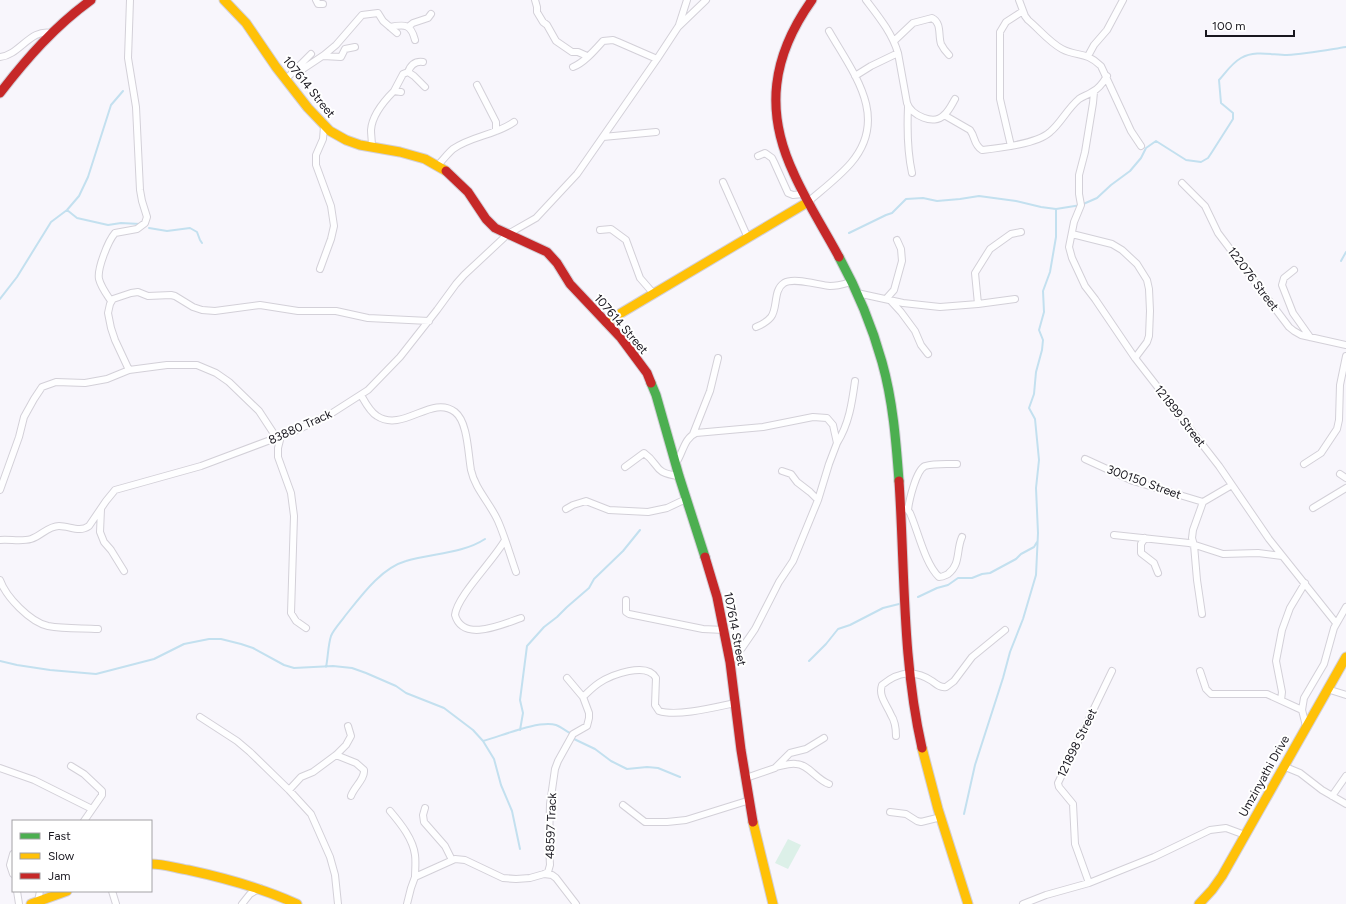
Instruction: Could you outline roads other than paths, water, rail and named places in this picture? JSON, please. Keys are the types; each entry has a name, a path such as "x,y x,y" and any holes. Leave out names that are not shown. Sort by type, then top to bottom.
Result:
{"street":[{"path":"0,93 23,63 52,33 75,11 91,0"},
{"path":"128,370 111,328 108,313 111,301 98,276 106,249 115,233 139,228 145,223 147,217 140,190 136,107 128,58 130,0"},
{"name":"107614 Street","path":"224,0 246,23 286,79 324,126 346,140 360,145 400,152 425,159 438,165 459,182 468,192 486,219 495,228 547,252 557,263 570,284 637,358 651,381 686,499 712,576 730,662 755,831 773,904"},
{"path":"316,0 318,4 323,4"},
{"path":"535,0 537,12 543,22 547,25 556,41 572,52 578,52 587,56"},
{"path":"678,27 687,0"},
{"path":"678,27 706,0"},
{"path":"812,0 796,22 785,47 780,64 775,95 775,108 780,140 806,198 837,253 857,293 882,360 891,403 904,509 910,673 919,734 929,779 968,904"},
{"path":"866,0 888,29 898,53 908,107 908,155 912,172"},
{"path":"1019,0 1028,20 1062,49 1088,56 1101,66 1107,76 1131,131 1141,146"},
{"path":"1088,56 1091,49 1106,30 1123,0"},
{"path":"1011,146 1000,99 1000,32 1006,22 1023,11"},
{"path":"293,72 300,71 323,56 336,45 362,15 378,13 383,21 397,33"},
{"path":"408,27 413,23 428,18 431,14"},
{"path":"894,41 913,23 932,18 938,26 941,44 948,55"},
{"path":"390,27 404,25 408,27 415,40"},
{"name":"83880 Track","path":"0,540 20,541 32,539 56,526 83,530 89,526 115,490 201,466 279,437 324,418 361,395 375,384 400,357 456,284 508,234 536,218 576,174 678,27"},
{"path":"606,322 748,238 806,198 851,164 866,137 868,124 867,106 864,95 855,76 829,31"},
{"path":"0,57 10,54 40,33 52,33"},
{"path":"573,67 582,64 587,56 603,41 612,40 657,59"},
{"path":"323,56 341,56 345,49 355,47"},
{"path":"855,76 898,53"},
{"path":"286,79 311,54"},
{"path":"372,146 372,122 384,101 394,91 403,74 408,72 410,67 418,61 424,62"},
{"path":"408,72 425,87"},
{"path":"944,116 970,130 973,133 976,145 982,150 1011,146 1040,138 1049,133 1073,104 1080,98 1094,92 1103,83 1107,76"},
{"path":"477,85 496,122 496,131"},
{"path":"394,91 401,92"},
{"name":"121899 Street","path":"1094,92 1085,152 1080,170 1079,194 1081,210 1074,222 1069,247 1085,286 1135,358 1232,485 1282,556 1336,623"},
{"path":"908,107 915,114 923,118 937,119 944,116 955,99"},
{"path":"438,165 455,148 514,122"},
{"path":"320,270 334,226 331,206 316,165 316,155 322,139 324,126"},
{"path":"603,137 656,132"},
{"path":"758,156 765,153 772,158 788,193 806,198"},
{"path":"723,182 748,238"},
{"name":"122076 Street","path":"1182,183 1205,206 1218,233 1289,327 1297,333 1346,345"},
{"path":"600,230 611,229 626,240 640,278 653,293"},
{"path":"978,304 975,273 990,249 1012,234 1021,232"},
{"path":"1072,234 1108,242 1118,247 1138,264 1147,280 1150,300 1149,336 1135,358"},
{"path":"888,300 894,290 902,261 901,249 897,240"},
{"path":"1294,270 1284,278 1282,285 1293,313 1300,325 1310,337"},
{"path":"756,327 765,323 772,317 779,290 783,284 787,282 836,286 851,282"},
{"path":"111,301 122,295 138,292 148,296 175,296 193,307 202,310 216,310 260,305 298,311 336,311 368,318 429,321"},
{"path":"857,293 902,303 940,307 1015,299"},
{"path":"888,300 908,320 915,331 920,345 928,354"},
{"path":"1304,464 1320,453 1337,429 1339,420 1340,385 1346,356"},
{"path":"676,463 681,457 686,442 693,434 710,391 718,358"},
{"path":"0,490 19,437 24,417 42,386 56,382 85,383 98,381 128,370 148,367 197,365 216,373 229,382 255,406 279,437 278,457 291,493 294,516 291,614 296,621 306,628"},
{"path":"730,662 756,629 779,582 792,561 818,500 829,464 848,420 855,381"},
{"path":"361,395 376,416 389,420 409,417 442,407 449,408 458,414 464,427 474,480 484,499 498,520 516,572"},
{"path":"693,434 714,430 763,427 820,417 827,418 833,425 837,444"},
{"path":"625,467 644,454 661,472 679,476"},
{"name":"300150 Street","path":"1085,459 1133,481 1203,502"},
{"path":"904,509 921,468 935,464 957,464"},
{"path":"782,471 791,474 797,482 818,500"},
{"path":"1340,474 1346,478"},
{"path":"1202,614 1192,530 1203,502 1232,485"},
{"path":"1313,508 1346,488"},
{"path":"566,509 586,501 609,510 648,512 667,508 686,499"},
{"path":"101,508 100,532 104,542 111,550 124,571"},
{"path":"904,509 914,522 926,556 937,576 943,577 954,568 959,556 962,537"},
{"path":"1114,535 1173,540 1194,544 1222,554 1258,553 1282,556"},
{"path":"1145,538 1141,544 1141,553 1154,563 1158,573"},
{"path":"504,540 496,555 465,594 458,605 455,615 460,625 464,629 471,630 481,630 498,626 521,618"},
{"path":"0,580 8,595 16,605 39,622 50,626 98,629"},
{"path":"1281,700 1282,692 1276,661 1282,630 1290,608 1305,583"},
{"path":"626,600 626,612 629,614 697,628 724,630"},
{"path":"1306,726 1302,703 1326,658 1336,623 1346,607"},
{"path":"896,736 893,720 884,702 881,686 883,684 897,676 910,673 922,675 941,687 946,688 954,681 972,657 1005,630"},
{"name":"Umzinyathi Drive","path":"1204,902 1222,876 1346,657"},
{"path":"583,697 601,682 614,676 642,670 650,672 655,676 657,684 656,707 659,711 672,712 703,709 735,703"},
{"path":"1200,670 1206,689 1211,694 1262,694 1281,700 1302,710"},
{"name":"121898 Street","path":"1089,883 1075,844 1073,804 1059,787 1058,783 1112,671"},
{"name":"48597 Track","path":"452,860 465,860 503,878 516,879 544,874 550,869 550,804 555,769 573,734 588,724 589,713 583,697 567,678"},
{"path":"1328,689 1346,695"},
{"path":"200,717 237,741 289,790 311,814 330,857 335,874 338,904"},
{"path":"289,790 301,777 313,772 336,755 350,739 348,726"},
{"path":"775,768 790,753 806,749 824,738"},
{"path":"336,755 356,763 364,770 364,774 350,796"},
{"path":"746,778 775,768 797,764 811,772 823,782 829,784"},
{"path":"71,766 84,774 102,791 102,795 85,820"},
{"path":"1284,766 1300,773 1322,790 1346,804"},
{"path":"0,768 34,780 92,809"},
{"path":"1332,796 1346,776"},
{"path":"623,804 645,822 667,822 686,820 750,800"},
{"path":"415,877 452,860 446,846 424,822 423,815 425,808"},
{"path":"390,812 400,823 412,844 416,857 415,877 407,904"},
{"path":"890,812 906,814 921,822 941,817"},
{"path":"1023,904 1046,895 1089,883 1154,857 1210,830 1226,828 1245,835"},
{"path":"12,858 10,865 12,871"},
{"path":"152,864 168,866 260,888 277,894 296,904"},
{"path":"544,874 552,875 556,878 576,904"},
{"path":"242,904 250,894 260,888"},
{"path":"16,892 19,904"},
{"path":"34,903 40,892"},
{"path":"34,903 64,892"},
{"path":"112,892 116,904"}],"waterway":[{"path":"849,233 892,213 906,199 923,198 937,201 979,196 1016,201 1056,209 1081,205 1097,198 1130,171 1141,158 1146,148 1156,141 1186,160 1201,162 1208,158 1233,119 1233,113 1221,103 1219,80 1235,62 1252,54 1287,55 1346,47"},
{"path":"0,299 17,277 51,222 67,210 79,196 88,177 111,105 123,91"},
{"path":"67,210 77,218 108,225 121,223 140,224"},
{"path":"964,814 975,765 1010,652 1023,619 1036,575 1038,533 1036,488 1039,460 1035,419 1029,408 1034,394 1036,372 1042,350 1043,340 1039,330 1044,312 1043,291 1050,272 1056,237 1056,210"},
{"path":"149,228 167,231 190,228 197,232 202,243"},
{"path":"1341,261 1346,252"},
{"path":"520,730 523,713 520,700 527,646 544,627 589,588 594,579 623,551 640,530"},
{"path":"326,667 329,643 332,633 358,600 380,576 406,561 467,548 485,539"},
{"path":"918,597 937,588 948,585 958,578 972,578 990,573 1016,559 1021,554 1034,547 1037,542"},
{"path":"809,661 838,629 850,625 883,608 899,604"},
{"path":"0,661 50,670 96,674 154,659 184,644 209,639 221,639 253,648 284,665 294,668 333,666 352,668 366,673 396,686 406,693 444,708 473,730 483,741 494,759 501,785 512,811 520,849"},
{"path":"483,741 520,729 548,724 556,725 570,733"},
{"path":"574,739 595,749 611,761 627,769 647,767 658,768 680,777"}]}
